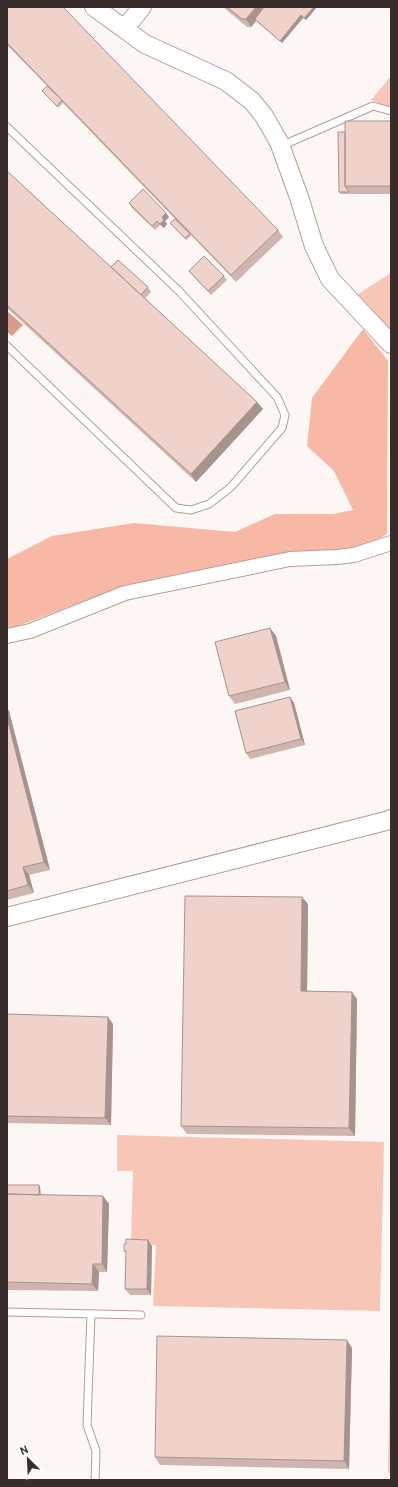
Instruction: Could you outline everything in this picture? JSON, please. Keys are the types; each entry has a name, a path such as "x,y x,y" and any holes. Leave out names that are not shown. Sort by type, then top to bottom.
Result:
{"street":[{"path":"94,7 146,44 226,81 252,101 264,116 281,146 314,246 330,279 391,344"},
{"path":"125,28 142,7"},
{"path":"7,636 30,632 125,593 290,559 354,555 391,543"},
{"path":"7,917 391,819"}],"lane":[{"path":"281,146 373,106 391,111"},
{"path":"7,126 180,292 277,397 285,415 282,428 231,487 209,504 191,510 176,508 7,346"},
{"path":"7,1312 141,1315"},
{"path":"91,1314 87,1425 96,1451 95,1480"}],"shaded area":[{"path":"391,76 391,107 371,100"},
{"path":"391,273 391,330 358,294"},
{"path":"7,311 23,325 12,336 7,332"},
{"path":"363,329 388,361 387,534 372,543 335,551 290,553 126,585 18,626 7,628 7,559 52,536 134,523 235,532 275,514 333,514 353,510 334,471 307,446 312,398"},
{"path":"117,1135 384,1142 380,1311 153,1306 156,1245 131,1244 133,1171 117,1171"},
{"path":"391,1281 391,1474 388,1472"}],"building":[{"path":"7,7 63,7 278,230 231,275 7,43"},
{"path":"227,7 256,7 246,19 242,19"},
{"path":"264,7 314,7 304,18 301,15 280,41 255,19"},
{"path":"47,86 62,100 57,106 42,91"},
{"path":"345,121 391,121 391,186 345,186"},
{"path":"338,132 345,132 345,186 349,192 339,192"},
{"path":"7,171 257,402 191,474 7,305"},
{"path":"143,189 166,213 162,217 164,220 160,224 157,221 152,226 129,203"},
{"path":"175,219 190,234 185,238 170,223"},
{"path":"204,256 224,276 208,291 189,271"},
{"path":"118,260 148,287 141,295 111,267"},
{"path":"270,628 285,682 229,696 215,642"},
{"path":"290,697 301,739 246,753 235,711"},
{"path":"7,718 44,862 23,867 28,885 7,891"},
{"path":"185,896 302,897 301,991 352,992 349,1128 181,1126"},
{"path":"7,1014 108,1017 105,1118 7,1116"},
{"path":"7,1185 39,1185 39,1195 7,1194"},
{"path":"7,1194 103,1196 102,1264 93,1264 92,1284 7,1282"},
{"path":"126,1239 148,1240 147,1289 125,1289 126,1251 124,1251 124,1244 126,1244"},
{"path":"157,1336 347,1340 344,1461 155,1457"}]}
